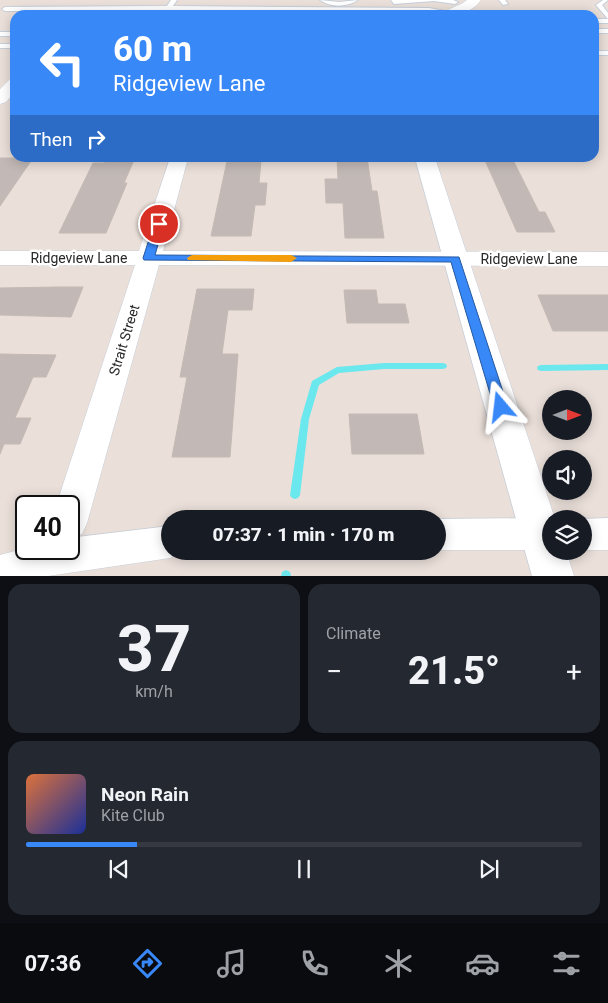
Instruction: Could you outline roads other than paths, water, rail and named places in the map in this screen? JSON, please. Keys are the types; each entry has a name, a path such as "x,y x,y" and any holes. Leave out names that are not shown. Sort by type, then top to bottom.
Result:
{"street":[{"path":"454,8 466,8 474,0"},
{"path":"0,99 10,87"},
{"name":"Strait Street","path":"77,495 178,162"},
{"path":"426,162 542,522"},
{"name":"Ridgeview Lane","path":"0,258 608,259"},
{"path":"446,535 542,534"},
{"path":"592,534 608,534"},
{"path":"80,542 161,542"},
{"path":"0,572 25,560"},
{"path":"550,560 553,576"}],"lane":[{"path":"3,11 16,0"},
{"path":"169,8 174,0"},
{"path":"323,0 334,4 348,4 355,0"},
{"path":"394,0 394,2 432,0"},
{"path":"437,0 454,8"},
{"path":"607,0 599,5 608,17"},
{"path":"58,10 169,8 262,10"},
{"path":"433,10 454,8"}],"waterway":[{"path":"295,495 305,419 315,383 337,370 384,366 443,366"},
{"path":"541,368 608,367"}]}
